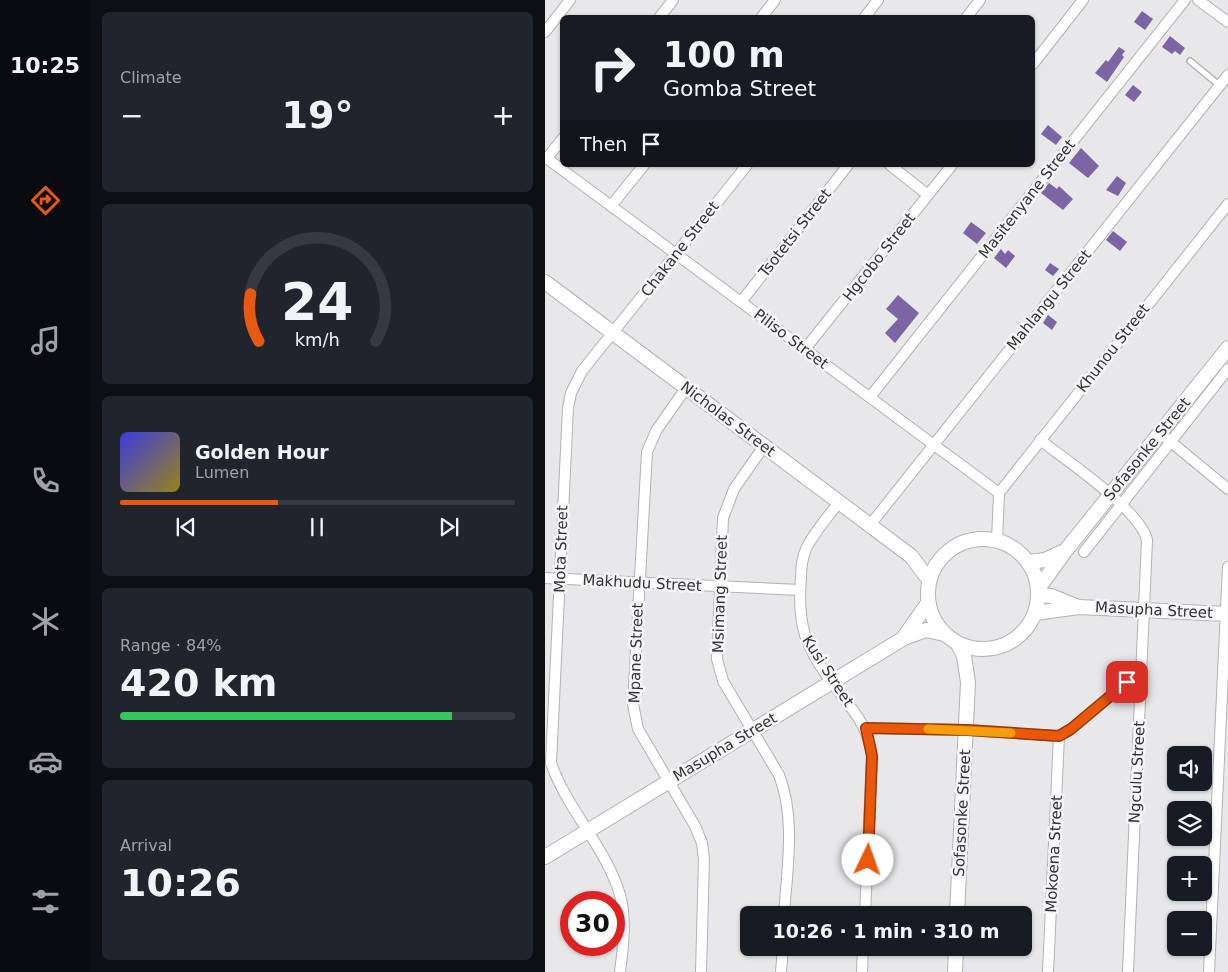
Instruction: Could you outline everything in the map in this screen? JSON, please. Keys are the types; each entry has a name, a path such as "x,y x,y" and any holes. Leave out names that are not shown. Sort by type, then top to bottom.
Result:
{"main road":[{"name":"Nicholas Street","path":"545,282 911,556 929,580"},
{"name":"Sofasonke Street","path":"1038,592 1066,550 1160,433 1214,376 1228,348"},
{"name":"Sofasonke Street","path":"997,540 1009,546 1028,562 1035,576 1038,592 1035,613 1027,628 1013,640 997,648 979,650 958,644 944,634 931,615 928,603 929,580 943,556 954,547 967,541 997,540"},
{"name":"Sofasonke Street","path":"1028,562 1045,560 1066,550"},
{"path":"911,556 943,556"},
{"name":"Masupha Street","path":"1038,592 1079,607"},
{"name":"Masupha Street","path":"904,638 928,603"},
{"name":"Masupha Street","path":"1035,613 1079,607 1227,614"},
{"name":"Masupha Street","path":"545,857 904,638 926,630 944,634"},
{"name":"Sofasonke Street","path":"957,906 968,682 964,656 958,644"},
{"name":"Sofasonke Street","path":"968,682 979,650"},
{"path":"955,972 956,956"}],"street":[{"path":"545,32 570,0"},
{"path":"661,15 673,0"},
{"path":"763,15 775,0"},
{"path":"867,15 878,0"},
{"path":"968,15 980,0"},
{"path":"1035,61 1083,0"},
{"name":"Masitenyane Street","path":"870,397 1185,0"},
{"path":"1198,0 1228,22"},
{"name":"Mahlangu Street","path":"870,525 1228,75"},
{"path":"546,157 560,141"},
{"name":"Piliso Street","path":"546,157 999,493"},
{"path":"611,206 642,167"},
{"name":"Chakane Street","path":"613,333 745,167"},
{"name":"Tsotetsi Street","path":"741,302 846,167"},
{"path":"893,167 928,195"},
{"name":"Hgcobo Street","path":"805,350 950,167"},
{"name":"Khunou Street","path":"999,493 1228,204"},
{"name":"Mota Street","path":"613,333 582,371 571,393 567,408 551,763 559,783 614,878 620,895 623,906 623,944 620,972"},
{"path":"1084,552 1123,506 1171,442 1214,376 1228,370"},
{"path":"1214,376 1228,387"},
{"name":"Mpane Street","path":"686,388 656,431 647,452 633,704 639,730 695,826 704,849 701,972"},
{"path":"1160,433 1228,488"},
{"name":"Ngculu Street","path":"1041,440 1123,506 1145,532 1148,560 1141,670 1128,972"},
{"name":"Msimang Street","path":"764,446 734,489 723,518 717,659 723,681 779,775 785,790 788,819 784,906"},
{"path":"997,540 999,493"},
{"name":"Kusi Street","path":"839,502 805,550 802,559 799,615 803,635 831,682 866,728"},
{"path":"1209,972 1228,567"},
{"name":"Makhudu Street","path":"545,578 800,590"},
{"path":"865,906 872,756 866,728 967,730 1059,736 1071,729 1141,670"},
{"name":"Mokoena Street","path":"1048,972 1059,736"},
{"path":"781,972 782,956"},
{"path":"862,972 863,956"}],"lane":[{"path":"1191,61 1220,86"}],"building":[{"path":"1142,11 1153,19 1145,30 1134,22"},
{"path":"1170,36 1185,48 1180,55 1175,51 1172,54 1162,47"},
{"path":"1119,47 1125,51 1122,55 1124,57 1107,82 1095,73 1106,60 1108,62"},
{"path":"1133,85 1142,92 1134,102 1125,95"},
{"path":"1048,125 1062,137 1056,145 1041,134"},
{"path":"1081,148 1099,166 1088,178 1069,163"},
{"path":"1117,176 1126,183 1118,196 1106,190"},
{"path":"1049,183 1057,189 1059,186 1073,199 1063,210 1041,193"},
{"path":"971,222 986,233 977,244 963,233"},
{"path":"1113,231 1127,242 1120,251 1106,240"},
{"path":"1001,249 1005,254 1008,250 1015,256 1006,268 994,258"},
{"path":"1050,263 1059,269 1053,276 1045,270"},
{"path":"898,295 919,313 895,343 885,333 898,319 886,309"},
{"path":"1048,315 1057,322 1052,330 1043,323"}],"slow traffic":[{"path":"928,729 1011,733"}],"route":[{"path":"868,860 872,756 866,728 967,730 1051,737 1059,736 1071,729 1127,682"}]}
